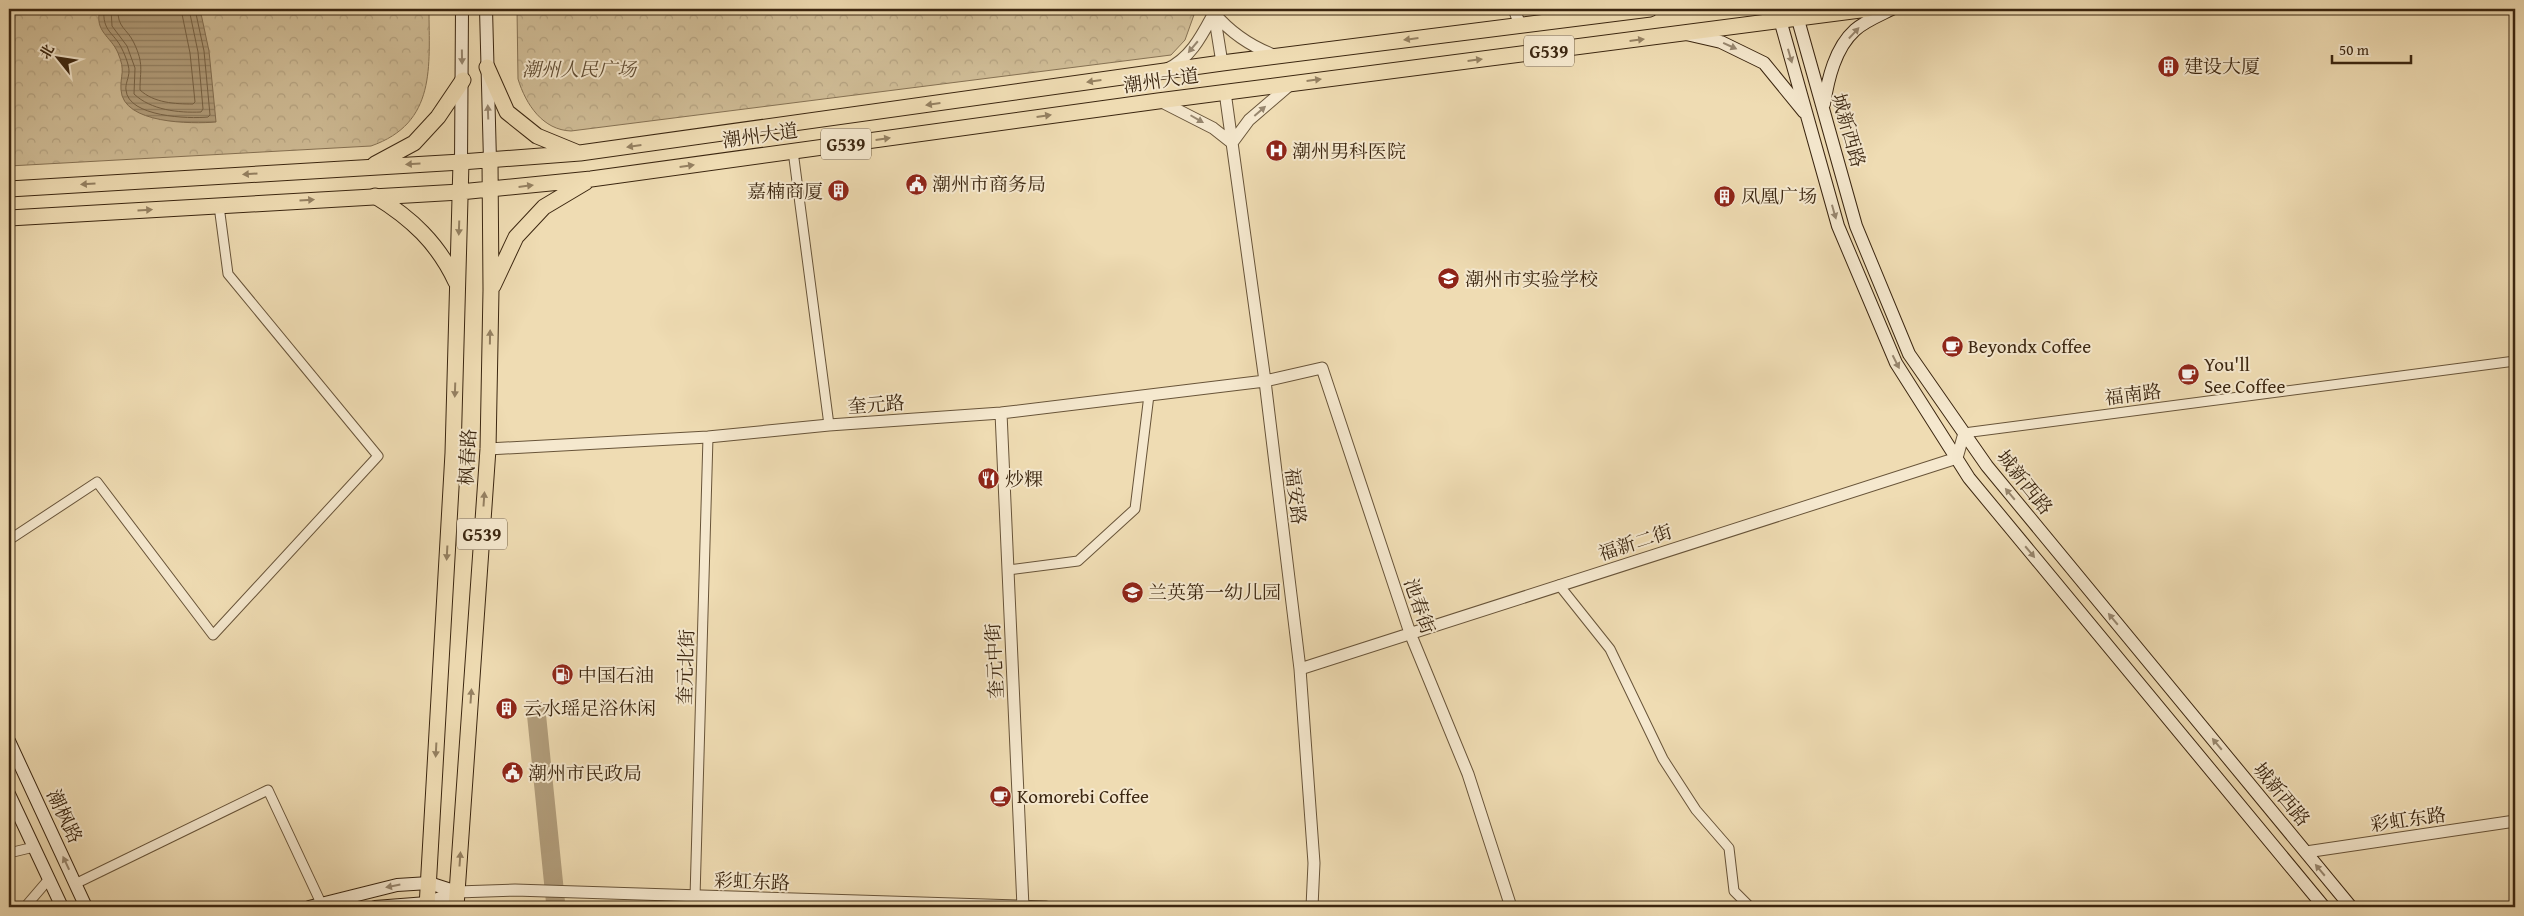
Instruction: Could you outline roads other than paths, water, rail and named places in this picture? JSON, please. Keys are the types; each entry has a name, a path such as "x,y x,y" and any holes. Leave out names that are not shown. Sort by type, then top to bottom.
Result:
{"main road":[{"name":"枫春路","path":"427,905 453,453 461,162 462,9"},
{"name":"枫春路","path":"457,900 488,449 491,290 486,9"},
{"name":"潮州大道","path":"9,189 371,166 490,161 580,153 1161,72 1221,57 1276,56 1650,9"},
{"name":"潮州大道","path":"9,218 490,191 591,179 1158,100 1683,34 1779,14 1868,9"},
{"path":"1823,109 1828,79 1839,52 1854,30 1892,9"},
{"name":"城新西路","path":"1796,13 1856,226 1909,354 1987,466 2352,907"},
{"name":"城新西路","path":"1779,14 1838,226 1896,363 1969,478 2324,907"},
{"path":"1683,34 1721,42 1764,63 1808,118"},
{"path":"487,67 507,112 536,136 580,153"},
{"path":"371,166 414,143 438,117 462,80"},
{"path":"491,290 516,237 544,207 591,179"},
{"path":"375,196 401,212 429,237 446,259 458,286"},
{"name":"潮枫路","path":"9,742 86,907"},
{"path":"9,794 62,907"},
{"path":"315,905 397,885 429,883 457,900"},
{"path":"375,907 427,905 457,900"}],"street":[{"path":"1514,9 1520,25"},
{"path":"1214,11 1227,27 1246,42 1276,56"},
{"path":"1214,11 1221,57"},
{"path":"1161,72 1182,60 1191,50 1214,11"},
{"path":"1158,100 1213,128 1232,143 1249,120 1292,83"},
{"name":"福安路","path":"1225,92 1265,381 1300,669 1314,863 1312,907"},
{"path":"793,151 829,425"},
{"path":"9,540 97,482 213,634 378,456 228,274 219,206"},
{"name":"福南路","path":"1964,433 2515,361"},
{"name":"池春街","path":"1265,381 1322,368 1410,633 1468,774 1511,907"},
{"name":"奎元路","path":"488,449 708,437 829,425 1001,413 1265,381"},
{"path":"1008,570 1078,561 1135,509 1149,395"},
{"name":"奎元中街","path":"1001,413 1023,907"},
{"path":"1956,458 1964,433"},
{"name":"奎元北街","path":"694,902 708,437"},
{"name":"福新二街","path":"1300,669 1956,458"},
{"path":"1559,585 1610,649 1663,758 1696,810 1729,848 1734,892 1750,907"},
{"path":"75,884 268,790 315,905"},
{"name":"彩虹东路","path":"2306,852 2515,821"},
{"path":"12,852 34,847"},
{"path":"25,907 49,879"},
{"name":"彩虹东路","path":"457,900 515,890 594,893 694,902 1046,907"}],"water":[{"path":"100,9 200,9 209,51 216,122 191,123 160,120 133,110 125,101 121,90 122,69 118,53 101,29 99,23"}],"waterway":[{"path":"536,710 556,907"},
{"path":"9,853 13,863 9,868"}],"place":[{"name":"建设大厦","path":"2168,66"},
{"name":"潮州男科医院","path":"1276,151"},
{"name":"潮州市商务局","path":"916,184"},
{"name":"嘉楠商厦","path":"839,191"},
{"name":"凤凰广场","path":"1725,196"},
{"name":"潮州市实验学校","path":"1449,279"},
{"name":"Beyondx Coffee","path":"1952,346"},
{"name":"You'll See Coffee","path":"2188,375"},
{"name":"炒粿","path":"989,479"},
{"name":"兰英第一幼儿园","path":"1132,592"},
{"name":"中国石油","path":"562,675"},
{"name":"云水瑶足浴休闲","path":"507,708"},
{"name":"潮州市民政局","path":"512,773"},
{"name":"Komorebi Coffee","path":"1001,796"}],"park label":[{"name":"潮州人民广场","path":"579,69"}]}
